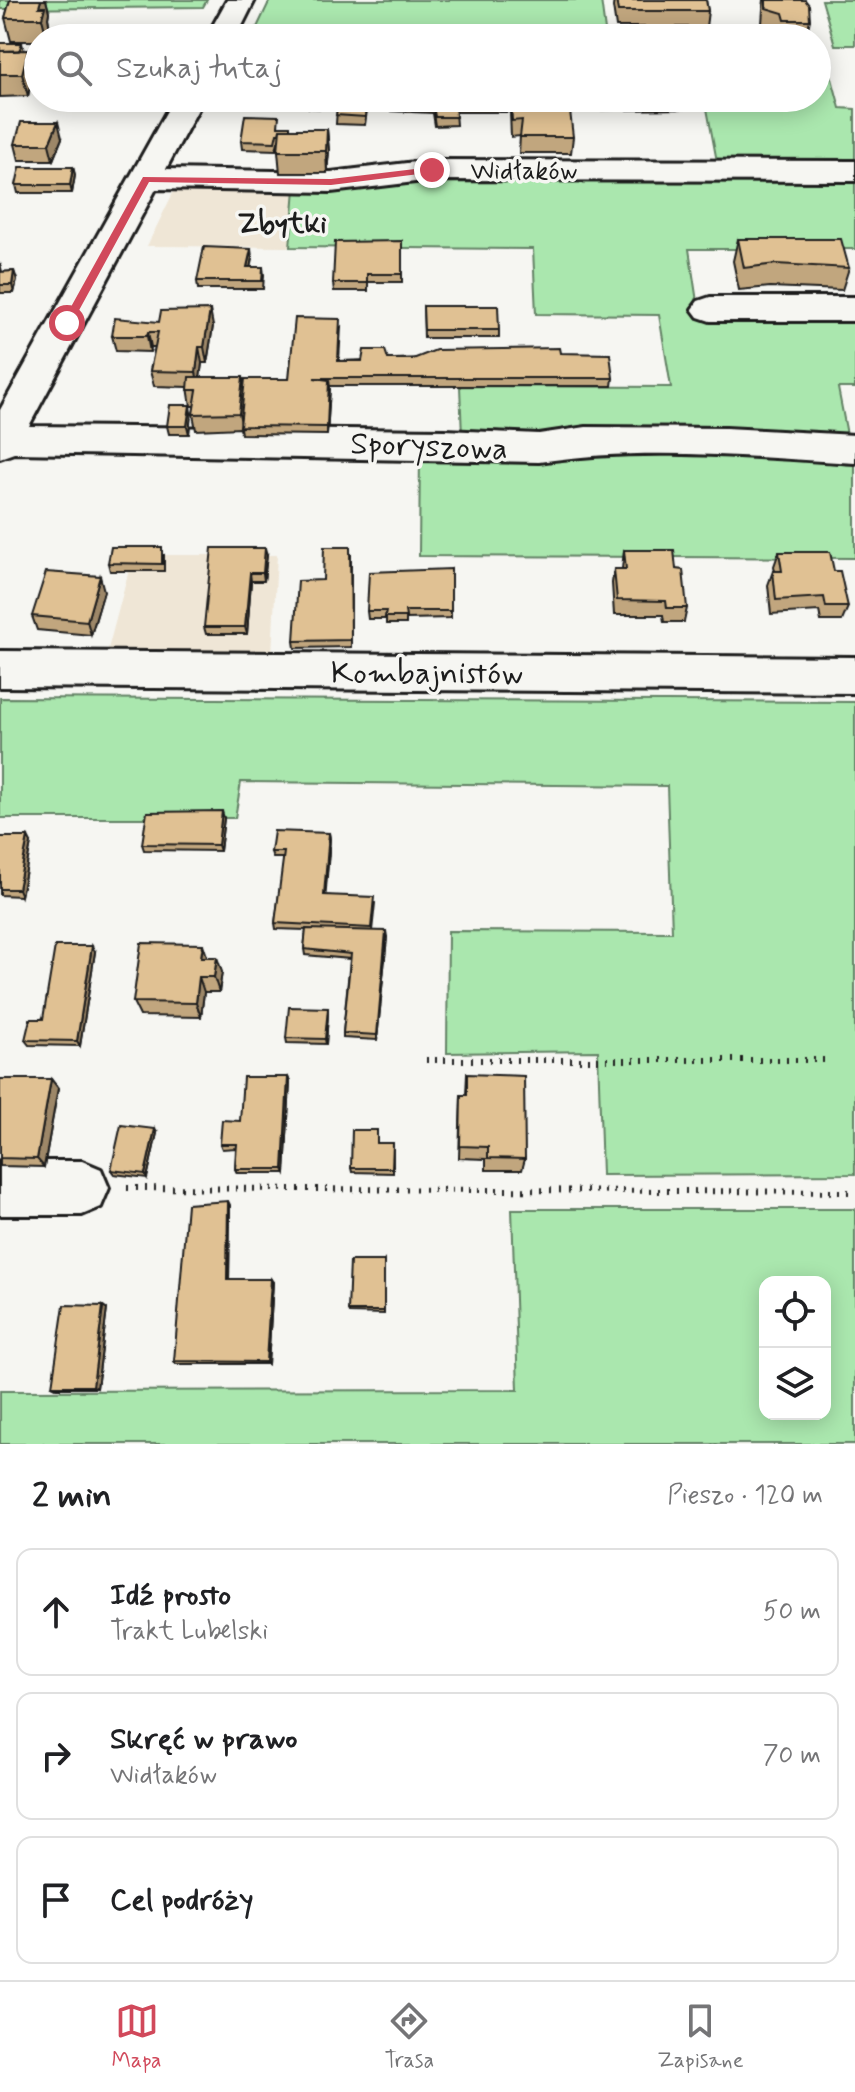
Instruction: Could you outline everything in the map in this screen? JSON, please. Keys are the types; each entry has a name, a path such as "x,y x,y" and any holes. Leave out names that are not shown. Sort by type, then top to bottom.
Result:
{"street":[{"path":"228,24 241,0"},
{"path":"1,442 182,112"},
{"name":"Widłaków","path":"146,179 331,182 432,170 855,171"},
{"path":"710,309 855,309"},
{"name":"Sporyszowa","path":"1,442 445,444 480,448 539,448 586,441 726,442 855,449"},
{"name":"Kombajnistów","path":"0,669 855,675"},
{"path":"0,1188 82,1188"}],"path":[{"path":"426,1060 824,1060"},
{"path":"82,1188 855,1192"}],"shaded area":[{"path":"295,189 290,247 147,246 174,191"},
{"path":"133,555 277,555 272,655 107,653"}],"green space":[{"path":"0,0 207,0 203,7 0,9"},
{"path":"270,0 601,0 604,24 259,24"},
{"path":"822,0 855,0 855,45 835,45"},
{"path":"831,75 840,108 855,109 855,167 718,167 708,112 831,112"},
{"path":"411,177 855,178 855,249 689,249 699,315 855,315 855,388 838,388 849,445 462,436 460,386 671,387 659,315 536,314 533,249 290,247 295,189 352,190"},
{"path":"590,447 855,457 855,558 419,556 420,452"},
{"path":"0,698 855,702 855,1174 602,1175 598,1051 447,1053 448,931 672,932 667,786 241,782 235,818 0,818"},
{"path":"512,1209 855,1209 855,1444 0,1444 0,1391 518,1390"}],"building":[{"path":"10,0 41,0 39,7 45,7 42,18 5,18"},
{"path":"616,0 706,0 708,11 618,11"},
{"path":"766,0 805,0 809,5 810,20 785,20 783,13 766,8"},
{"path":"0,43 22,43 19,51 0,51"},
{"path":"24,50 22,74 0,74 0,51"},
{"path":"336,112 365,112 365,117 336,115"},
{"path":"434,112 456,112 456,117 435,117"},
{"path":"511,112 570,112 573,137 520,137 522,120 512,121"},
{"path":"245,115 279,116 278,126 290,126 290,129 280,129 275,142 241,141"},
{"path":"21,122 58,122 49,144 15,144"},
{"path":"280,129 327,129 326,151 278,151"},
{"path":"20,167 73,167 70,185 16,185"},
{"path":"738,239 841,239 849,268 776,264 744,268"},
{"path":"402,241 402,274 367,274 367,283 333,283 335,242"},
{"path":"204,247 251,249 247,267 263,267 262,281 197,281"},
{"path":"14,271 12,285 0,285 0,272"},
{"path":"423,306 498,306 499,330 424,330"},
{"path":"210,310 204,347 199,347 196,372 150,371 158,332 148,332 147,336 112,336 115,318 159,322 161,311"},
{"path":"295,318 340,319 338,361 362,361 364,350 385,350 388,359 413,359 436,350 559,348 560,353 610,354 613,378 314,378 329,380 327,427 240,426 245,379 289,379"},
{"path":"189,377 243,377 239,413 193,414 197,390 188,390"},
{"path":"170,405 190,405 187,426 167,426"},
{"path":"111,547 162,547 162,564 108,563"},
{"path":"324,547 350,547 351,640 294,641 298,581 323,580"},
{"path":"212,548 265,548 263,573 250,573 245,627 204,627"},
{"path":"624,550 674,550 676,569 683,570 687,608 667,608 666,601 617,600 614,569 626,569"},
{"path":"779,552 830,552 834,571 840,571 848,607 826,607 824,597 776,600 773,571 782,571"},
{"path":"451,569 451,611 405,611 406,617 385,617 386,611 367,611 369,572"},
{"path":"46,572 100,576 87,621 32,616"},
{"path":"222,811 218,845 142,844 147,812"},
{"path":"274,831 329,833 324,895 374,897 371,928 275,923 284,852 271,852"},
{"path":"0,837 28,837 18,889 0,889"},
{"path":"306,929 386,931 377,1035 343,1033 351,954 304,949"},
{"path":"141,943 203,944 201,957 217,957 214,977 199,977 196,1003 133,1002"},
{"path":"55,946 92,946 77,1041 25,1040 30,1019 43,1019"},
{"path":"289,1007 328,1008 325,1039 286,1038"},
{"path":"467,1074 524,1076 525,1159 488,1158 488,1147 460,1146 461,1095 467,1095"},
{"path":"243,1077 288,1077 283,1169 235,1169 237,1144 220,1144 222,1120 240,1121"},
{"path":"0,1079 51,1079 37,1159 0,1158"},
{"path":"121,1125 155,1129 145,1174 111,1170"},
{"path":"352,1130 377,1130 377,1143 393,1143 392,1168 351,1168"},
{"path":"228,1201 227,1279 271,1279 266,1362 174,1361 187,1204"},
{"path":"350,1261 384,1261 384,1311 348,1311"},
{"path":"64,1305 103,1306 93,1386 52,1386"}],"district":[{"name":"Zbytki","path":"282,222"}],"route":[{"path":"67,323 146,179 331,182 362,181 432,170"}]}
